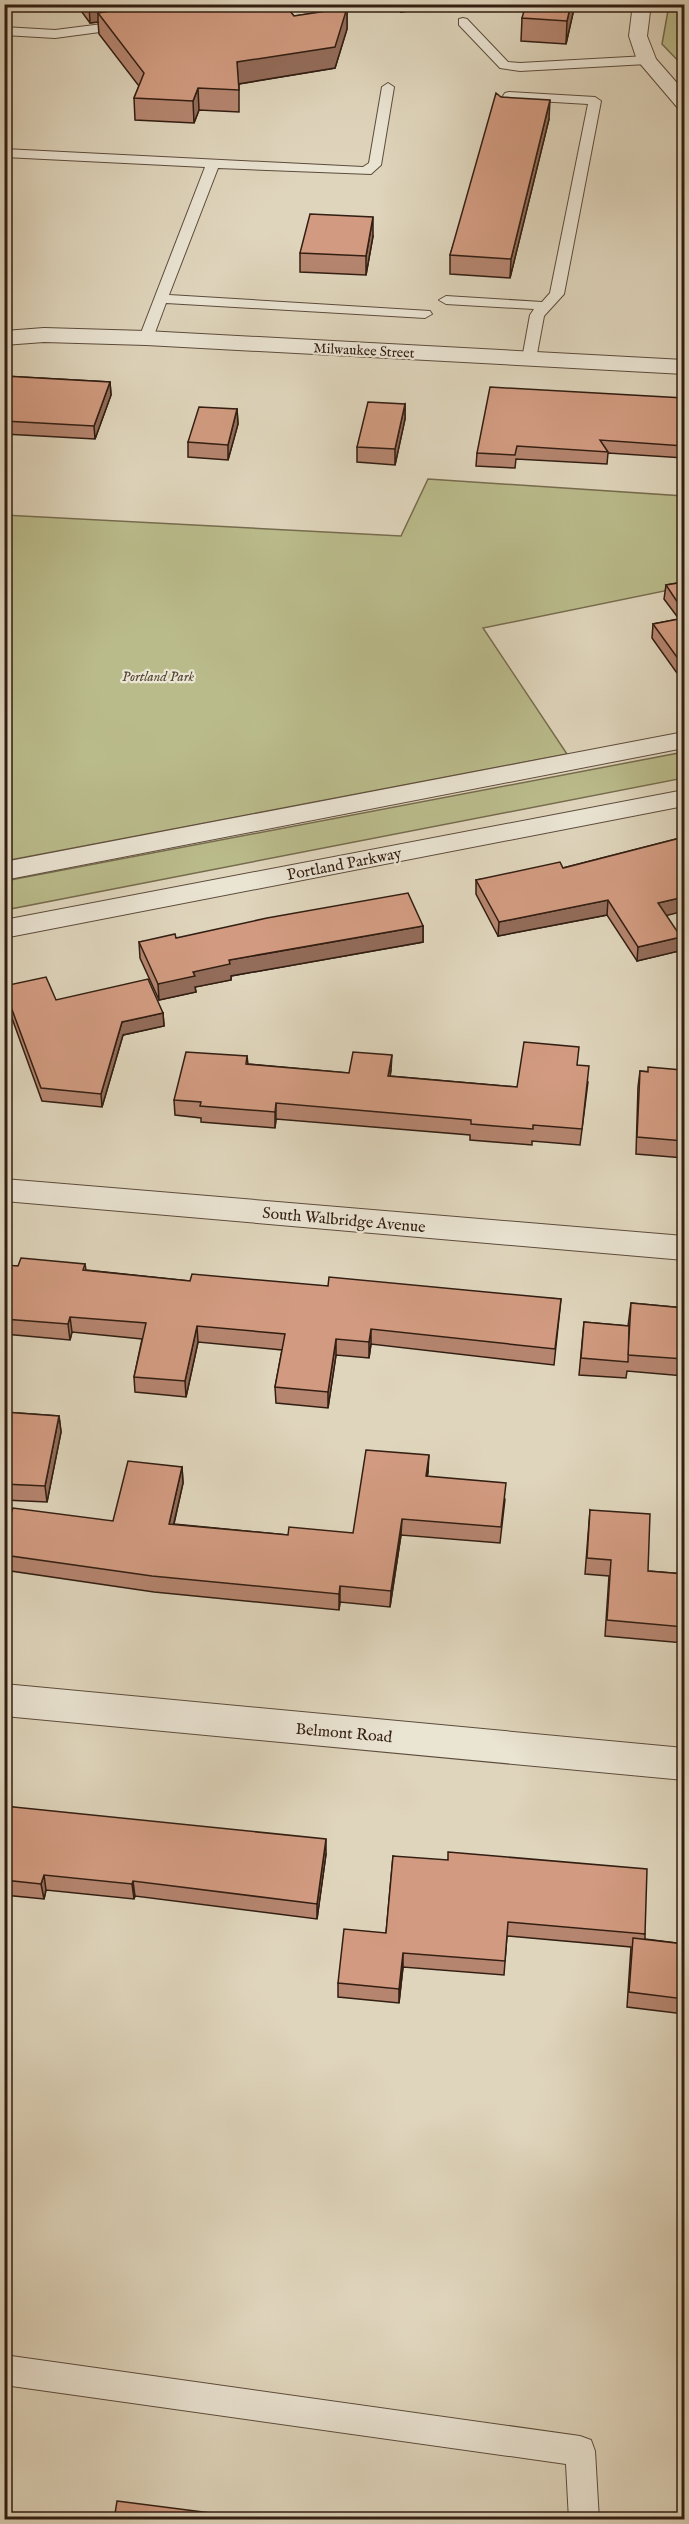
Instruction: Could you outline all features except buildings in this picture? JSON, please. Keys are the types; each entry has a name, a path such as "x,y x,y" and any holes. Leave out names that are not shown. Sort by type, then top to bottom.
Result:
{"street":[{"path":"642,4 638,36 647,60 684,103"},
{"name":"Milwaukee Street","path":"4,329 44,335"},
{"name":"Milwaukee Street","path":"4,338 44,335 146,338 684,367"},
{"path":"4,871 684,740"},
{"name":"Portland Parkway","path":"4,929 684,798"},
{"name":"South Walbridge Avenue","path":"4,1190 684,1248"},
{"name":"Belmont Road","path":"4,1700 684,1764"}],"lane":[{"path":"4,31 55,34 142,22"},
{"path":"463,22 504,65 520,67 647,60"},
{"path":"4,153 366,171 375,165 388,87"},
{"path":"509,96 596,101 557,294 537,315 529,359"},
{"path":"146,338 213,164"},
{"path":"161,299 426,314"},
{"path":"446,300 546,306"},
{"path":"4,2370 580,2451 584,2520"}],"green space":[{"path":"669,5 684,5 684,67 662,44"},
{"name":"Portland Park","path":"428,479 684,496 684,587 483,628 567,754 5,861 4,515 401,536"},
{"path":"684,752 684,778 5,910 5,881"}]}
